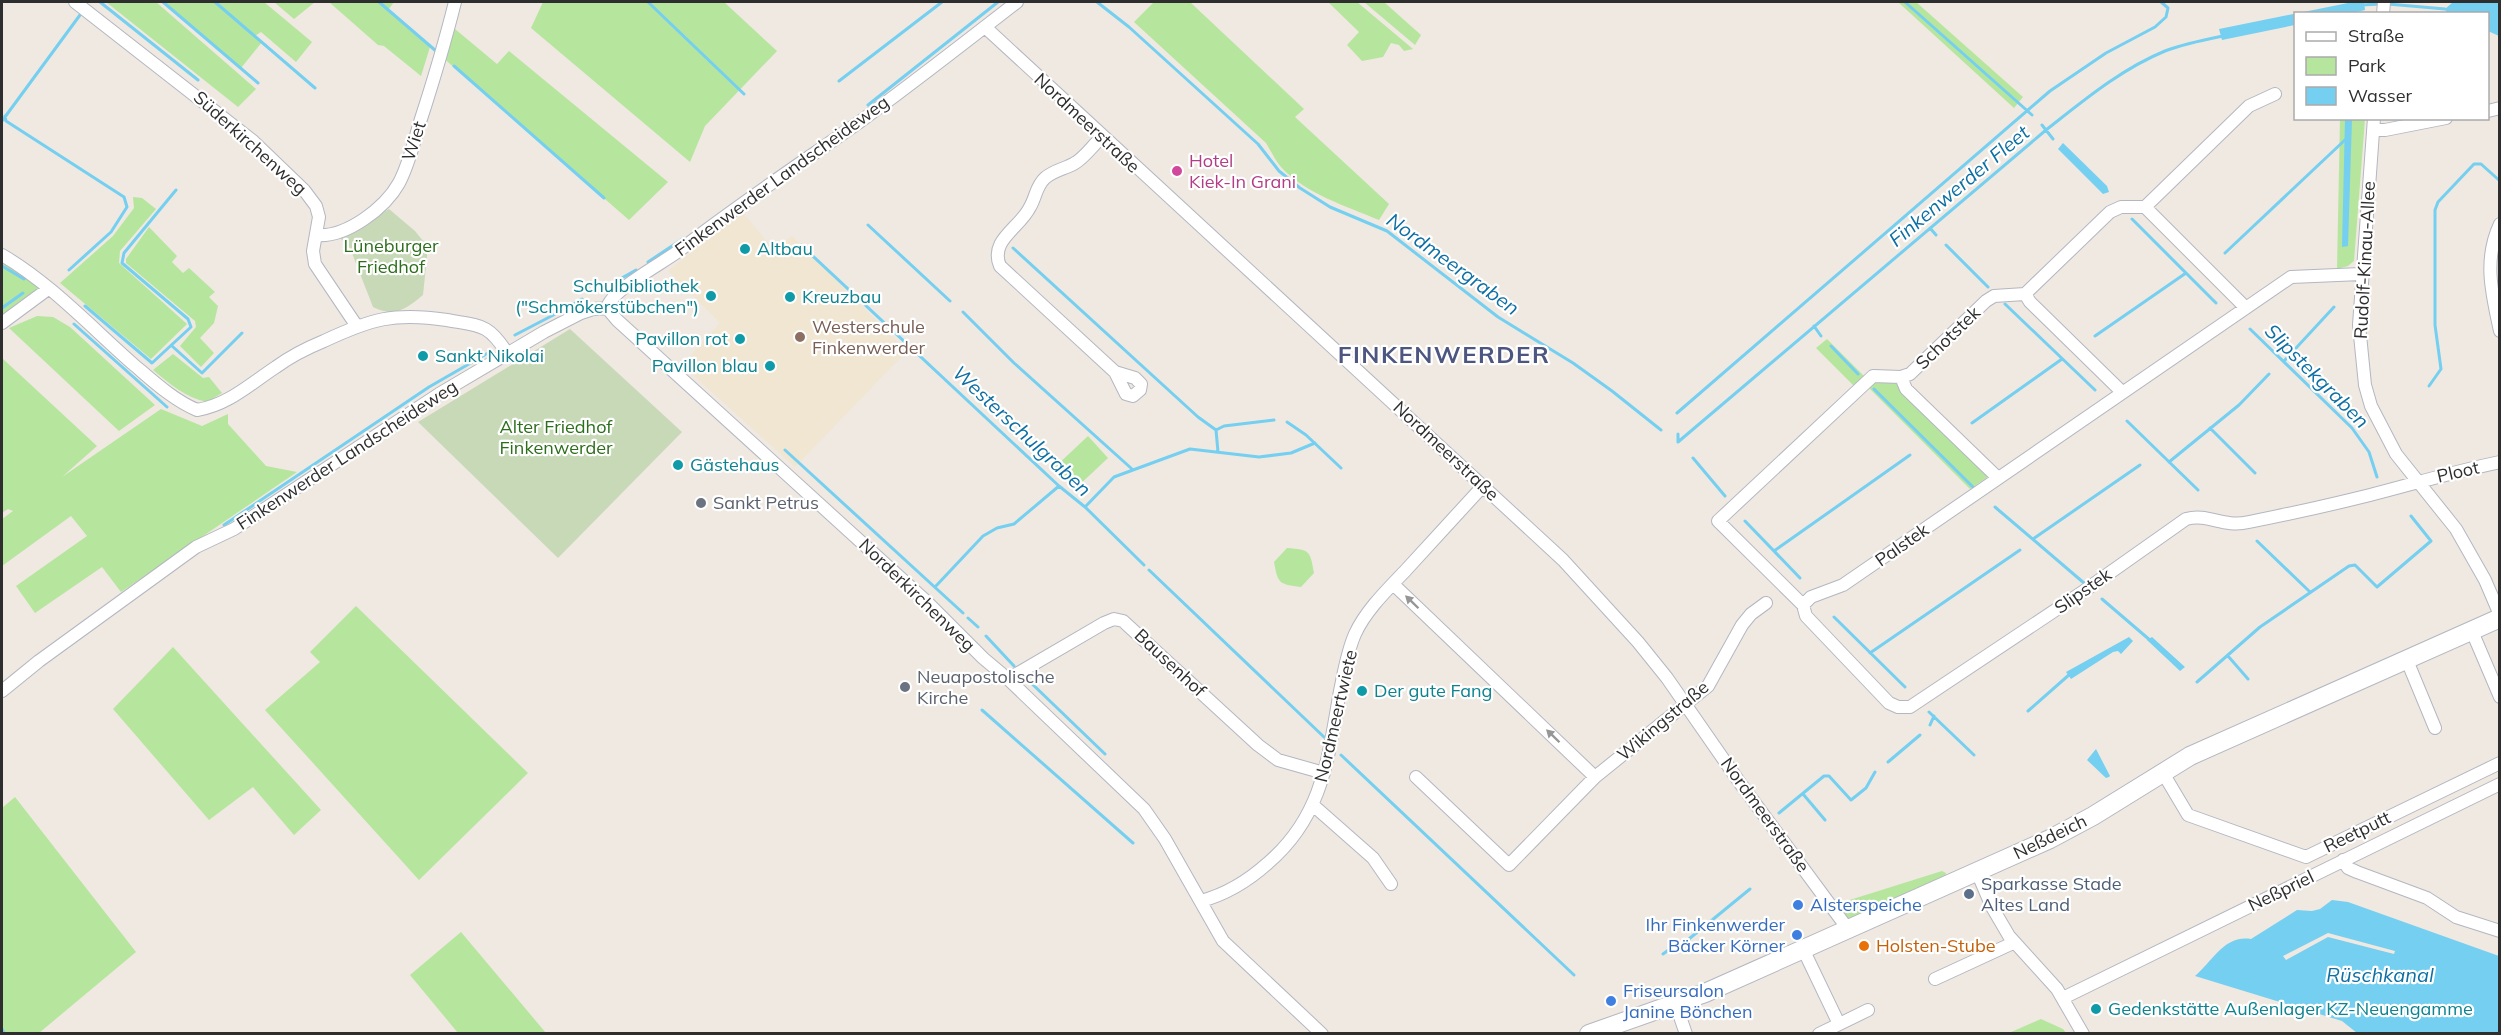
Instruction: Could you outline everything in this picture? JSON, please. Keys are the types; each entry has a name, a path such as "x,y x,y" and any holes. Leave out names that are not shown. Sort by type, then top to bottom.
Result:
{"street":[{"name":"Süderkirchenweg","path":"75,2 236,127 297,181 309,195 318,211 313,252 315,264 356,325"},
{"name":"Wiet","path":"316,235 331,235 354,224 382,204 398,184 410,156 441,56 454,2"},
{"name":"Finkenwerder Landscheideweg","path":"2,691 56,648 196,547 234,529 439,394 507,353 581,313 597,308 607,308 610,300 622,289 661,264 740,204 860,121 1017,2"},
{"name":"Nordmeerstraße","path":"985,27 1563,560 1638,642 1686,704 1740,783 1848,929"},
{"path":"2122,392 2030,302 2025,294 2110,212 2121,207 2145,207 2249,106 2275,94"},
{"path":"2374,124 2385,130 2436,120"},
{"name":"Rudolf-Kinau-Allee","path":"2374,124 2361,274 2359,336 2365,385 2381,428 2396,454 2416,482 2443,512 2470,551 2485,580 2499,616"},
{"path":"1102,137 1074,164 1057,169 1045,179 1036,190 1030,208 1000,244 997,259 1000,266 1115,372"},
{"path":"2145,207 2246,307"},
{"path":"2499,224 2489,262 2499,331"},
{"path":"2,255 26,269 143,373 171,395 197,410 222,403 290,357 356,325 384,318 419,317 478,325 496,337 507,353"},
{"name":"Palstek","path":"1803,605 1810,597 1843,585 2291,277 2361,274"},
{"path":"2,323 48,289"},
{"name":"Schotstek","path":"1803,605 1718,521 1873,376 1901,377 1910,374 1986,301 1994,296 2025,294"},
{"name":"Norderkirchenweg","path":"607,308 617,320 927,602 983,658 1144,809 1165,839 1217,932 1233,952 1322,1034"},
{"path":"1901,377 1906,389 1998,478"},
{"name":"Ploot","path":"2416,482 2499,462"},
{"name":"Slipstek","path":"1803,605 1806,616 1884,698 1893,706 1910,707 2084,591 2186,519 2199,516 2221,523 2246,523 2373,495 2416,482"},
{"name":"Nordmeertwiete","path":"1201,901 1218,896 1257,873 1289,842 1314,806 1324,773 1346,661 1355,633 1393,584 1483,486"},
{"path":"1393,584 1595,777"},
{"name":"Wikingstraße","path":"1416,777 1509,865 1595,777 1708,686 1742,625 1751,614 1766,603"},
{"name":"Neßdeich","path":"1589,1034 1676,1005 1977,872 2065,831 2190,756 2228,737 2499,616"},
{"name":"Bausenhof","path":"1008,679 1104,623 1114,619 1123,621 1258,745 1278,760 1324,773"},
{"path":"2471,629 2499,696"},
{"path":"2406,658 2435,728"},
{"name":"Reetputt","path":"2163,773 2188,815 2306,857 2499,763"},
{"name":"Neßpriel","path":"2063,998 2499,784"},
{"path":"1314,806 1373,858 1391,884"},
{"path":"2343,860 2348,868 2356,872 2427,898 2456,917 2499,931"},
{"path":"1977,872 1999,920 2013,942 2036,965 2063,998 2083,1034"},
{"path":"1935,979 2013,942"},
{"path":"1803,949 1839,1024"},
{"path":"1676,1005 1686,1034"},
{"path":"1819,1034 1868,1010"}],"shaded area":[{"name":"Westerschule Finkenwerder","path":"743,213 774,250 792,236 907,351 795,467 682,365 720,323 668,271 733,218"}],"green space":[{"path":"106,2 156,2 256,89 238,107"},
{"path":"164,2 264,2 312,42 296,62 261,32 255,36 262,42 241,68"},
{"path":"274,2 315,2 294,19"},
{"path":"329,2 394,2 388,10 430,47 421,76 384,46 378,45"},
{"path":"543,2 724,2 777,51 705,126 690,162 531,28"},
{"path":"1154,2 1190,2 1304,109 1295,117 1389,204 1379,220 1314,192 1281,167 1266,143 1134,22"},
{"path":"1328,2 1357,2 1413,49 1404,51 1399,45 1391,43 1383,57 1362,61 1347,45 1359,32"},
{"path":"1364,2 1384,2 1421,35 1415,45"},
{"path":"1898,2 1916,2 2023,97 2014,108"},
{"path":"449,24 497,64 509,51 668,182 629,220 441,56"},
{"path":"2340,120 2365,120 2354,261 2348,266 2337,269"},
{"path":"133,197 142,198 156,209 120,251 119,263 187,324 151,359 60,283 113,236 134,208"},
{"name":"Lüneburger Friedhof","path":"389,209 415,231 428,247 423,295 406,308 394,312 373,307 350,248 339,237"},
{"path":"149,227 177,256 172,262 183,273 189,268 215,292 209,297 218,306 214,323 200,338 214,353 201,367 180,346 196,327 195,321 126,263 126,259"},
{"path":"2,255 48,289 2,323"},
{"path":"37,316 53,317 70,327 155,405 119,431 9,328"},
{"name":"Alter Friedhof Finkenwerder","path":"570,329 682,432 558,558 418,422"},
{"path":"1827,339 1864,376 1854,386 1816,348"},
{"path":"173,354 203,378 209,377 222,393 207,402 199,400 178,390 153,370"},
{"path":"2,358 97,446 62,477 161,409 202,426 228,414 228,424 266,466 297,472 121,592 102,567 35,613 16,586 87,536 71,516 2,566 2,519 13,511 8,509 2,513"},
{"path":"1879,378 1896,383 1989,476 1970,489 1869,388"},
{"path":"1088,436 1108,458 1075,489 1055,467"},
{"path":"1287,548 1305,551 1310,556 1314,573 1301,587 1284,584 1278,579 1274,562"},
{"path":"356,606 528,773 419,880 265,710 320,662 310,652"},
{"path":"173,647 321,810 294,835 253,787 209,820 113,709"},
{"path":"15,797 136,952 39,1033 5,1033 2,1029 2,808"},
{"path":"1942,871 1946,873 1945,878 1926,888 1847,920 1837,904"},
{"path":"461,932 546,1033 458,1033 410,975"},
{"path":"2041,1019 2063,1029 2066,1033 2009,1033"}],"water":[{"path":"2353,2 2364,2 2365,10 2357,12 2303,12"},
{"path":"2453,2 2499,2 2499,36 2489,31 2489,12 2446,12 2445,9"},
{"path":"2294,14 2294,25 2222,40 2219,29"},
{"path":"2345,120 2352,120 2348,246 2342,247"},
{"path":"2063,143 2107,186 2109,192 2103,194 2058,149"},
{"path":"2129,637 2133,641 2121,654 2118,651 2113,652 2071,679 2066,672"},
{"path":"2152,637 2185,667 2180,671 2147,640"},
{"path":"2096,749 2109,777 2106,778 2087,760"},
{"name":"Rüschkanal","path":"2332,900 2348,902 2499,956 2499,1033 2357,1033 2342,1021 2195,976 2220,950 2233,941 2251,939 2297,910 2320,909"}],"pier":[{"path":"2328,933 2395,951 2394,954 2328,937 2286,960 2283,956"}],"waterway":[{"path":"100,2 198,80"},
{"path":"163,2 258,83"},
{"path":"215,2 315,88"},
{"path":"379,2 436,51"},
{"path":"648,2 744,94"},
{"path":"839,81 942,2"},
{"path":"868,105 998,2"},
{"name":"Nordmeergraben","path":"1097,2 1129,27 1258,144 1279,171 1300,188 1330,207 1387,231 1498,317 1573,363 1661,430"},
{"path":"1905,2 2032,115"},
{"path":"1677,413 2050,91 2106,53 2155,27 2166,17 2168,8 2161,2"},
{"name":"Finkenwerder Fleet","path":"2361,5 2381,4"},
{"name":"Finkenwerder Fleet","path":"2388,4 2445,9"},
{"path":"2,121 80,15"},
{"name":"Finkenwerder Fleet","path":"1678,442 2088,97 2149,58 2186,44 2223,36"},
{"path":"454,66 604,198"},
{"path":"5,116 6,121 124,197 127,207 111,232 69,270"},
{"name":"Finkenwerder Fleet","path":"2042,125 2053,139"},
{"path":"2225,253 2346,139"},
{"path":"2429,386 2441,369 2435,325 2435,210 2438,202 2474,164 2481,164 2500,181"},
{"path":"85,306 152,363 191,327 188,319 122,263 124,253 176,190"},
{"name":"Slipstekgraben","path":"2132,219 2216,303"},
{"path":"868,225 950,301"},
{"path":"1930,228 1936,235"},
{"path":"648,262 684,238"},
{"name":"Westerschulgraben","path":"801,245 1059,486 1085,507 1144,565"},
{"path":"1946,245 1988,287"},
{"path":"1013,248 1198,417 1216,430"},
{"path":"2,266 24,279"},
{"path":"613,283 636,270"},
{"path":"2095,336 2186,273"},
{"path":"2,308 23,293"},
{"path":"574,304 582,299"},
{"path":"2005,304 2095,390"},
{"path":"2284,361 2334,307"},
{"path":"515,335 561,311"},
{"path":"963,312 1014,363 1132,469"},
{"path":"74,324 167,407"},
{"path":"1814,326 1821,336"},
{"name":"Slipstekgraben","path":"2250,329 2352,428 2369,452 2377,477"},
{"path":"172,346 202,373 242,333"},
{"path":"1831,346 1858,374"},
{"path":"224,525 429,387 488,353"},
{"path":"1972,423 2062,359"},
{"path":"2169,462 2239,405 2269,374"},
{"path":"1874,389 1973,487"},
{"path":"1218,452 1216,430 1224,426 1274,420"},
{"path":"2127,421 2198,490"},
{"path":"1287,422 1306,435 1341,468"},
{"path":"2210,428 2255,473"},
{"name":"Finkenwerder Fleet","path":"1678,434 1678,442"},
{"path":"1085,507 1114,477 1190,449 1259,457 1291,453 1315,443"},
{"path":"785,450 963,613"},
{"path":"1774,551 1910,455"},
{"name":"Nordmeergraben","path":"1693,458 1725,496"},
{"path":"2033,539 2140,465"},
{"path":"935,587 983,536 997,528 1014,524 1059,486"},
{"path":"1995,507 2084,583"},
{"path":"2197,682 2260,627 2349,566 2355,565 2377,587 2431,541 2411,516"},
{"name":"Nordmeergraben","path":"1745,521 1800,578"},
{"path":"2257,541 2309,591"},
{"path":"1870,653 2020,550"},
{"name":"Westerschulgraben","path":"1149,570 1324,737"},
{"path":"2102,599 2151,641"},
{"name":"Nordmeergraben","path":"1834,617 1905,687"},
{"path":"968,618 978,627"},
{"path":"986,636 1014,666"},
{"path":"2228,656 2248,679"},
{"path":"2028,711 2070,674"},
{"path":"1027,679 1105,754"},
{"path":"982,710 1133,843"},
{"path":"1929,712 1974,755"},
{"path":"1930,725 1934,716"},
{"path":"1888,762 1920,735"},
{"path":"1341,755 1574,975"},
{"path":"1779,813 1824,776 1829,776 1851,800 1866,788 1875,772"},
{"path":"1803,794 1825,820"},
{"path":"1663,954 1677,944 1684,943 1750,889"},
{"path":"2,1029 5,1034"}],"place":[{"name":"Hotel Kiek-In Grani","path":"1177,171"},
{"name":"Altbau","path":"745,249"},
{"name":"Schulbibliothek (\"Schmökerstübchen\")","path":"711,296"},
{"name":"Kreuzbau","path":"790,297"},
{"name":"Westerschule Finkenwerder","path":"800,337"},
{"name":"Pavillon rot","path":"740,339"},
{"name":"Sankt Nikolai","path":"423,356"},
{"name":"Pavillon blau","path":"770,366"},
{"name":"Gästehaus","path":"678,465"},
{"name":"Sankt Petrus","path":"701,503"},
{"name":"Neuapostolische Kirche","path":"905,687"},
{"name":"Der gute Fang","path":"1362,691"},
{"name":"Sparkasse Stade Altes Land","path":"1969,894"},
{"name":"Alsterspeiche","path":"1798,905"},
{"name":"Ihr Finkenwerder Bäcker Körner","path":"1797,935"},
{"name":"Holsten-Stube","path":"1864,946"},
{"name":"Friseursalon Janine Bönchen","path":"1611,1001"},
{"name":"Gedenkstätte Außenlager KZ-Neuengamme","path":"2096,1009"}],"district":[{"name":"FINKENWERDER","path":"1444,355"}]}
